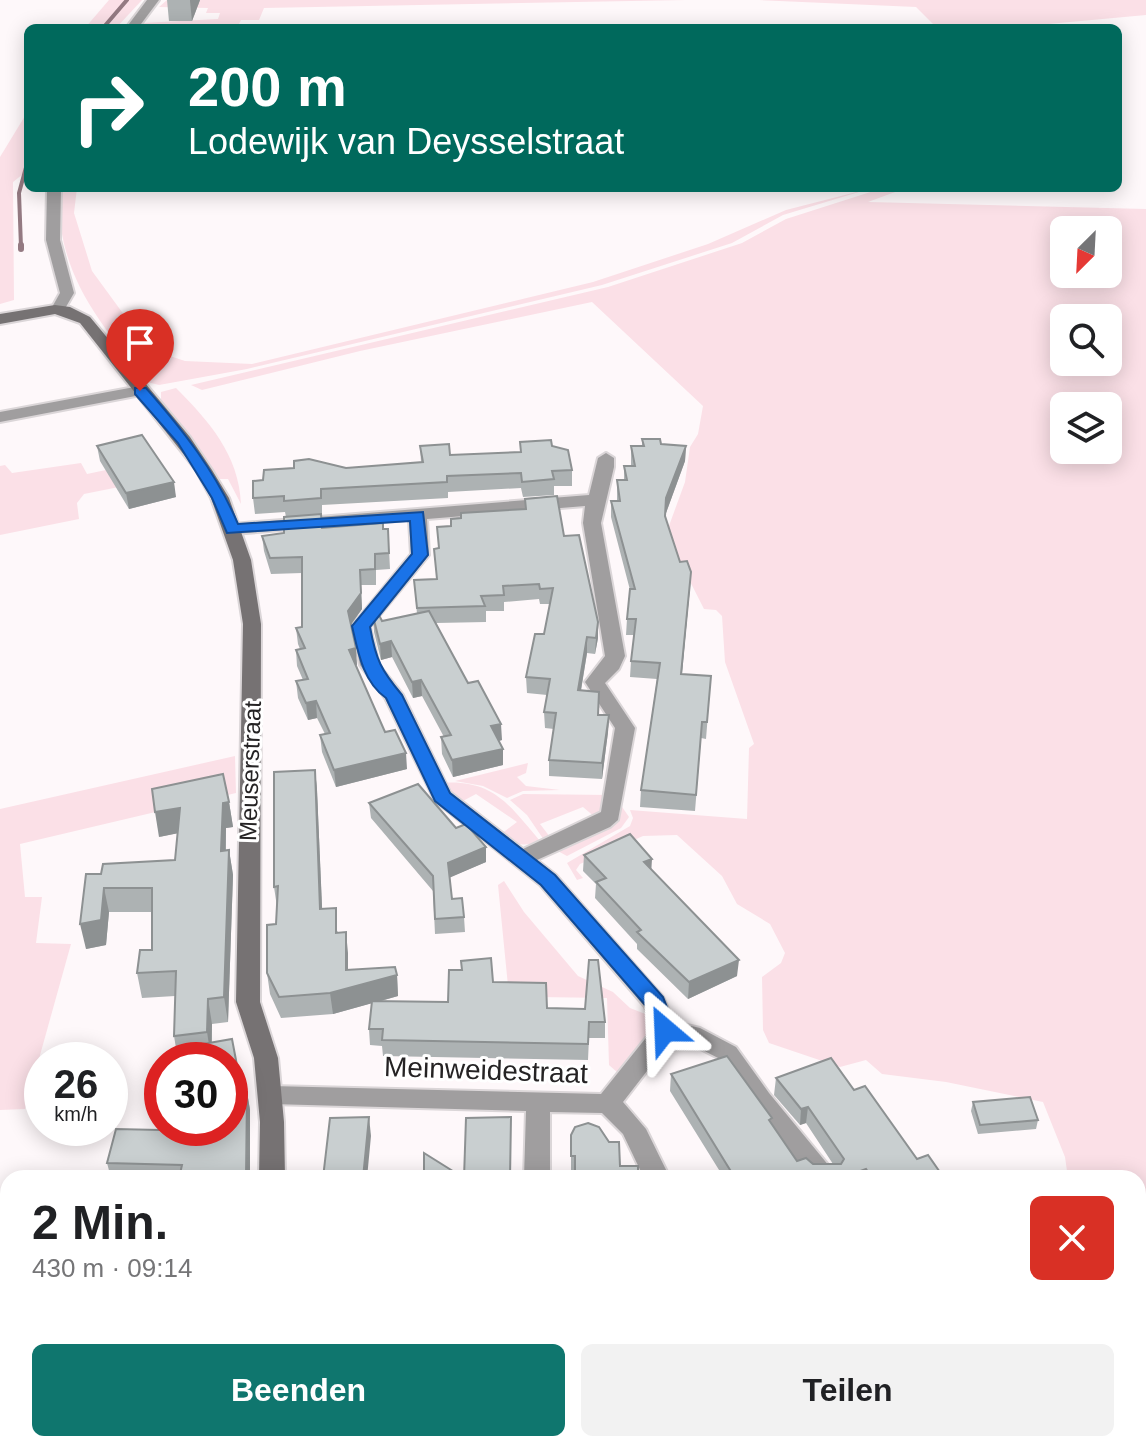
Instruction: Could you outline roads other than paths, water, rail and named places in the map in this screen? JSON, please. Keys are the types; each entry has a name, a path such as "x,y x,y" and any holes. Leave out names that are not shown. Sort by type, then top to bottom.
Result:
{"street":[{"path":"135,24 153,0"},
{"path":"0,319 58,309 67,293 53,240 54,192"},
{"name":"Meuserstraat","path":"58,309 79,315 184,441 220,498 242,560 252,624 248,1002 262,1037 271,1095 272,1170"},
{"path":"0,417 140,391"},
{"path":"519,859 603,822 611,815 625,728 595,682 612,665 615,656 592,523 592,500 606,481 606,458"},
{"path":"233,529 592,500"},
{"path":"418,515 420,555 361,626 368,660 383,688 393,695 421,748 434,786 548,880 655,1003 665,1030"},
{"path":"607,1104 665,1030"},
{"path":"665,1030 692,1034 728,1053 760,1100 822,1170"},
{"name":"Meinweidestraat","path":"271,1095 607,1104 622,1112 631,1123 653,1170"},
{"path":"537,1170 538,1101"}],"waterway":[{"path":"106,24 127,0"},
{"path":"21,247 19,193 24,175"}]}
